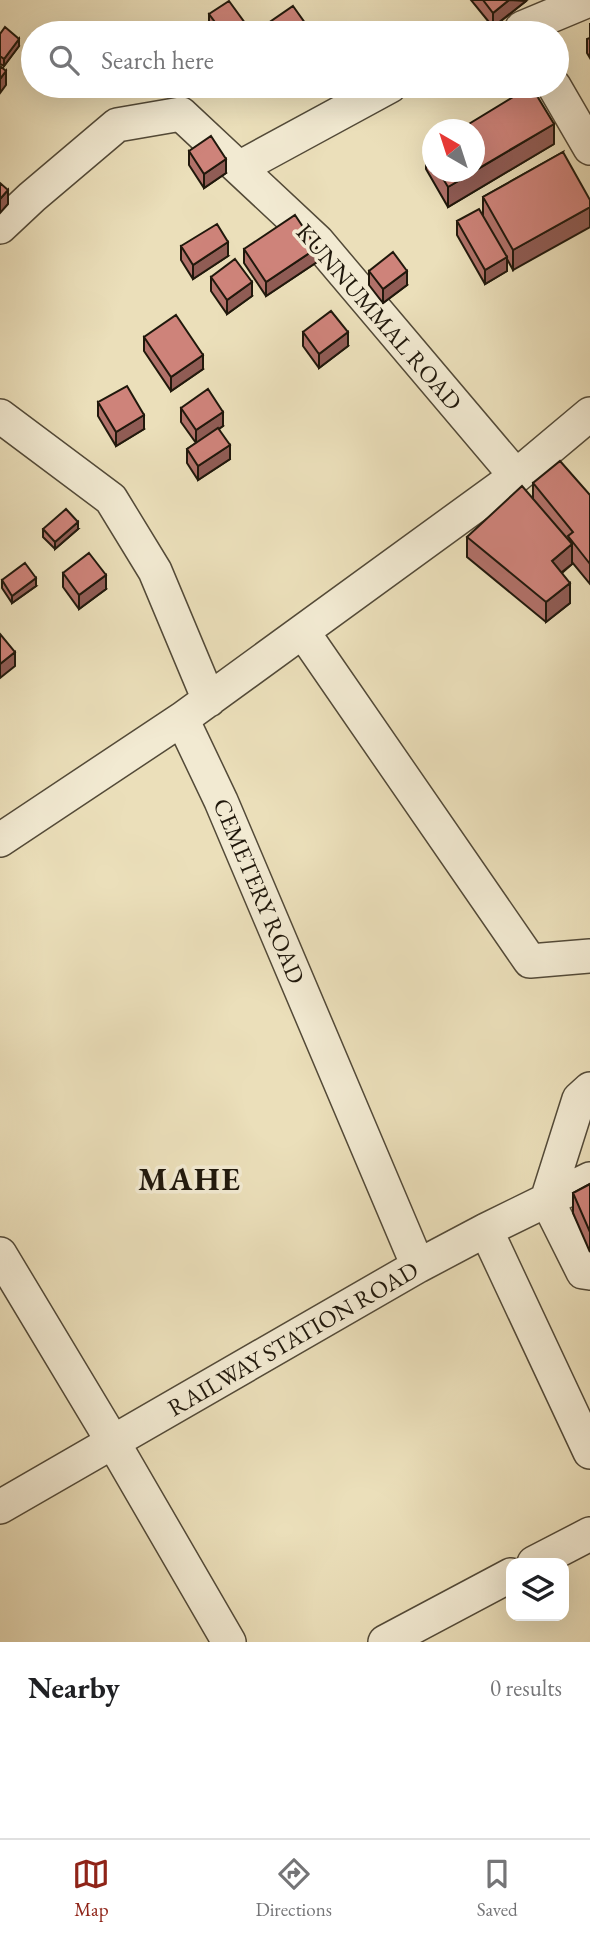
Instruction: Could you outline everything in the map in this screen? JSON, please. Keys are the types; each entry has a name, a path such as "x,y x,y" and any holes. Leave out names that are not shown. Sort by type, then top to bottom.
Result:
{"street":[{"path":"542,21 589,0"},
{"path":"239,168 368,98"},
{"path":"561,98 590,148"},
{"name":"KUNNUMMAL ROAD","path":"0,227 117,125 181,114 317,241 516,476"},
{"path":"0,841 183,719 516,476 590,414"},
{"path":"0,416 111,499 155,571 209,700"},
{"path":"303,632 530,961 590,956"},
{"name":"CEMETERY ROAD","path":"183,719 221,801 418,1266"},
{"path":"590,1089 579,1099 547,1200 583,1272 590,1273"},
{"name":"RAILWAY STATION ROAD","path":"0,1507 418,1266 590,1179"},
{"path":"486,1230 590,1452"},
{"path":"0,1254 229,1642"},
{"path":"544,1558 590,1534"},
{"path":"385,1642 506,1578"}],"building":[{"path":"483,0 509,0 493,13"},
{"path":"229,1 244,21 214,21 209,14"},
{"path":"293,6 304,21 271,21"},
{"path":"5,27 19,39 4,59 0,56 0,34"},
{"path":"0,66 6,71 0,79"},
{"path":"511,98 538,98 554,124 485,165 485,119 477,119"},
{"path":"211,136 226,159 204,174 189,151"},
{"path":"563,152 590,200 590,207 513,250 483,197"},
{"path":"0,183 8,190 0,199"},
{"path":"479,209 507,257 485,270 457,221"},
{"path":"295,215 317,248 266,282 244,249"},
{"path":"217,224 228,242 193,265 181,246"},
{"path":"393,252 407,271 383,289 369,271"},
{"path":"235,259 252,282 227,300 211,277"},
{"path":"331,311 348,332 319,354 303,332"},
{"path":"176,315 203,355 171,377 144,337"},
{"path":"127,386 144,415 116,432 98,402"},
{"path":"208,389 223,412 196,430 181,408"},
{"path":"218,428 230,445 198,466 187,449"},
{"path":"560,461 590,495 590,564 568,536 573,532 533,483"},
{"path":"522,486 572,544 552,561 570,583 546,602 467,537"},
{"path":"66,509 78,522 55,542 43,529"},
{"path":"89,553 106,575 79,595 63,573"},
{"path":"25,563 36,578 12,596 2,580"},
{"path":"0,634 15,652 0,664"},
{"path":"590,1184 590,1232 573,1193"}],"district":[{"name":"MAHE","path":"190,1179"}]}
